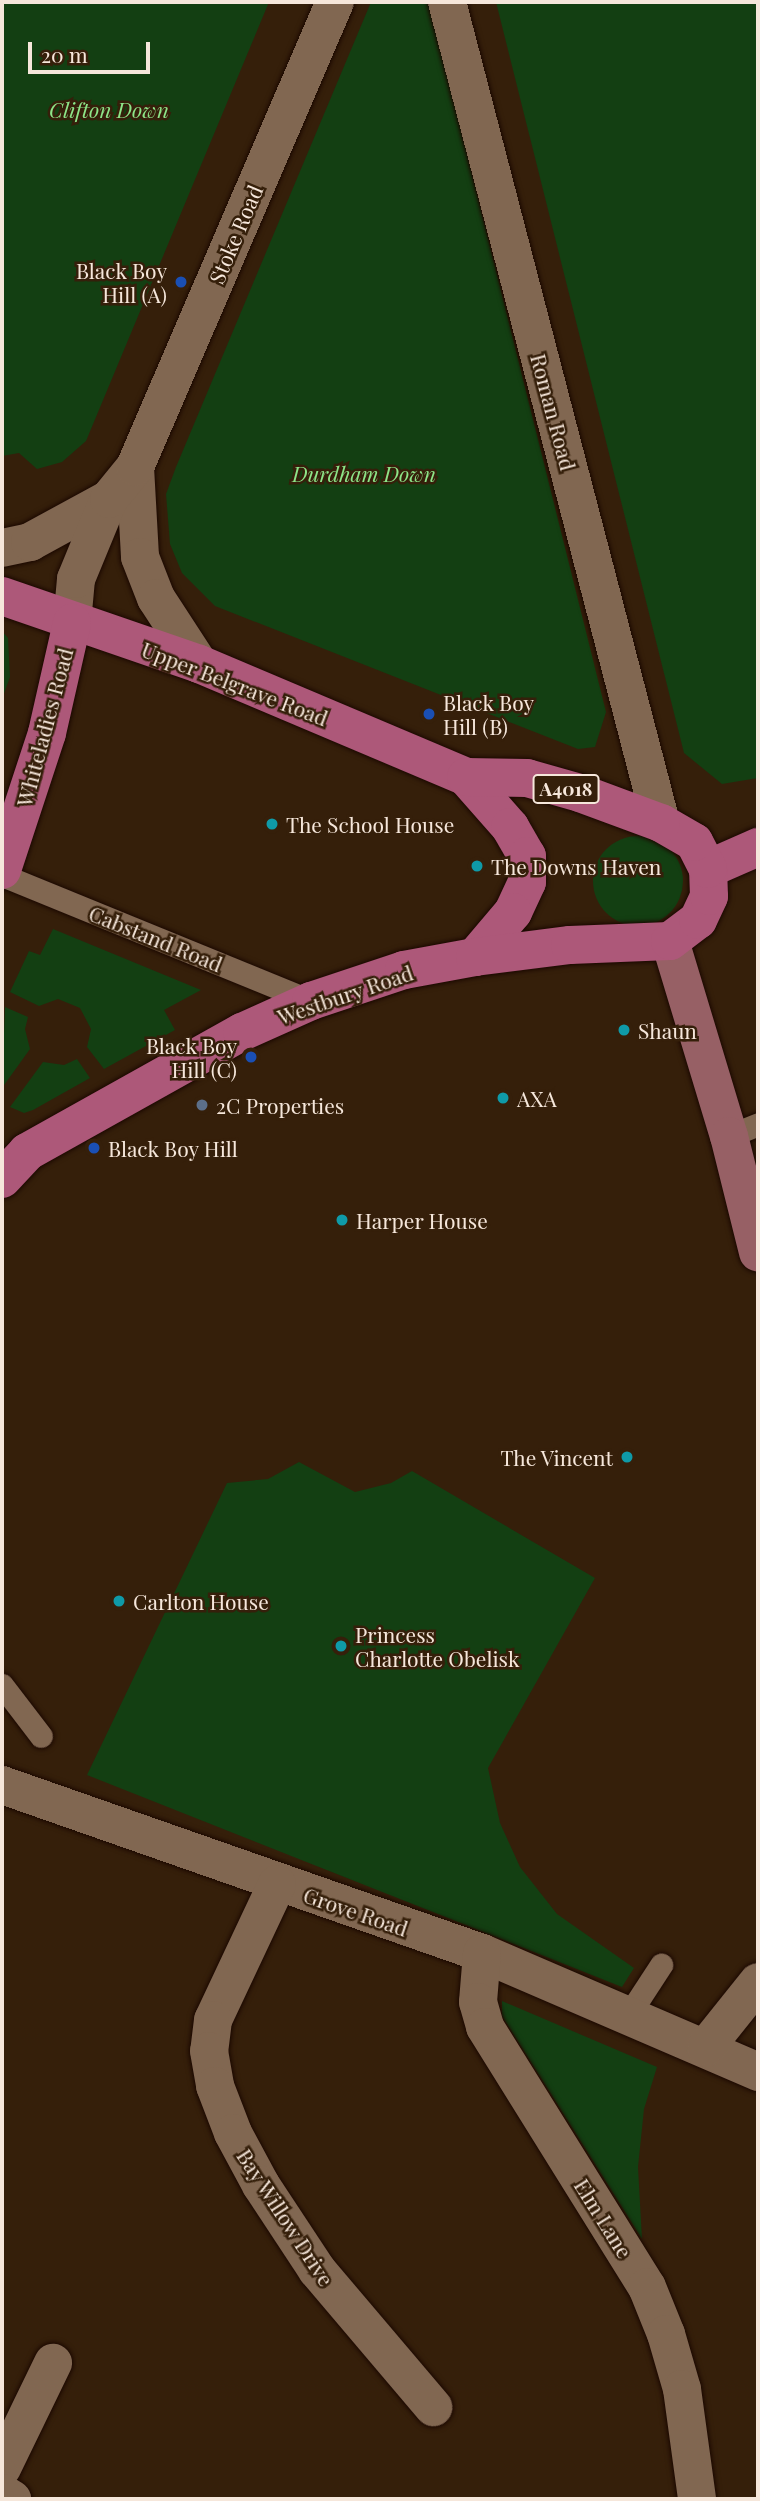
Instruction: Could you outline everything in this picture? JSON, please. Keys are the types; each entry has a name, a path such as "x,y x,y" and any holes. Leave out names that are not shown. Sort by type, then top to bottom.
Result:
{"main road":[{"name":"Upper Belgrave Road","path":"2,596 72,623 199,664 466,777 527,778 661,823 694,842 709,883"},
{"name":"Whiteladies Road","path":"2,870 47,733 72,623"},
{"name":"Upper Belgrave Road","path":"466,777 510,827 527,856 527,882 513,912 475,957"},
{"path":"758,847 709,883 698,920 670,941 744,1130 758,1252"},
{"name":"Westbury Road","path":"10,1159 242,1032 311,1002 404,970 475,957 570,945 670,941"}],"street":[{"name":"Stoke Road","path":"72,623 76,579 109,499 135,467 335,2"},
{"name":"Roman Road","path":"447,2 661,823"},
{"name":"Stoke Road","path":"135,467 140,557 156,598 199,664"},
{"name":"Stoke Road","path":"2,548 30,542 109,499"},
{"name":"Grove Road","path":"2,1785 482,1954 629,2014 758,2072"},
{"name":"Bay Willow Drive","path":"277,1884 213,2020 209,2051 215,2086 233,2133 261,2185 317,2270 433,2407"},
{"name":"Elm Lane","path":"482,1954 478,2002 485,2027 647,2287 666,2334 682,2389 697,2499"},
{"path":"706,2047 758,1982"},
{"path":"2,2468 52,2363"},
{"path":"2,2493 12,2499"}],"lane":[{"name":"Cabstand Road","path":"2,875 311,1002"},
{"path":"2,1686 41,1736"},
{"path":"629,2014 661,1965"}],"green space":[{"name":"Clifton Down","path":"2,2 269,2 86,441 62,462 37,469 19,453 2,456"},
{"name":"Durdham Down","path":"371,2 429,2 606,712 595,747 578,749 215,606 182,573 170,544 166,494 176,467"},
{"path":"496,2 758,2 758,778 722,784 684,753"},
{"path":"2,631 8,638 10,677 2,699"},
{"path":"638,836 655,840 670,849 679,864 683,881 679,898 670,913 655,922 638,926 621,922 606,913 597,898 593,881 597,864 606,849 621,840"},
{"path":"53,929 201,990 164,1010 175,1030 104,1069 87,1047 91,1029 80,1008 58,999 39,1006 10,992 29,951 40,955"},
{"path":"5,1007 28,1017 25,1029 30,1049 2,1088"},
{"path":"77,1059 90,1078 33,1110 24,1113 10,1107 43,1062 64,1065"},
{"path":"299,1462 355,1492 391,1483 412,1471 595,1578 488,1768 500,1823 520,1867 557,1914 634,1968 622,1987 87,1775 227,1483 268,1479"},
{"path":"502,2001 657,2067 644,2109 638,2167 642,2239 502,2016"}],"place":[{"name":"Black Boy Hill (A)","path":"181,282"},
{"name":"Black Boy Hill (B)","path":"429,714"},
{"name":"The School House","path":"272,824"},
{"name":"The Downs Haven","path":"477,866"},
{"name":"Shaun","path":"624,1030"},
{"name":"Black Boy Hill (C)","path":"251,1057"},
{"name":"AXA","path":"503,1098"},
{"name":"2C Properties","path":"202,1105"},
{"name":"Black Boy Hill","path":"94,1148"},
{"name":"Harper House","path":"342,1220"},
{"name":"The Vincent","path":"627,1457"},
{"name":"Carlton House","path":"119,1601"},
{"name":"Princess Charlotte Obelisk","path":"341,1646"}]}
